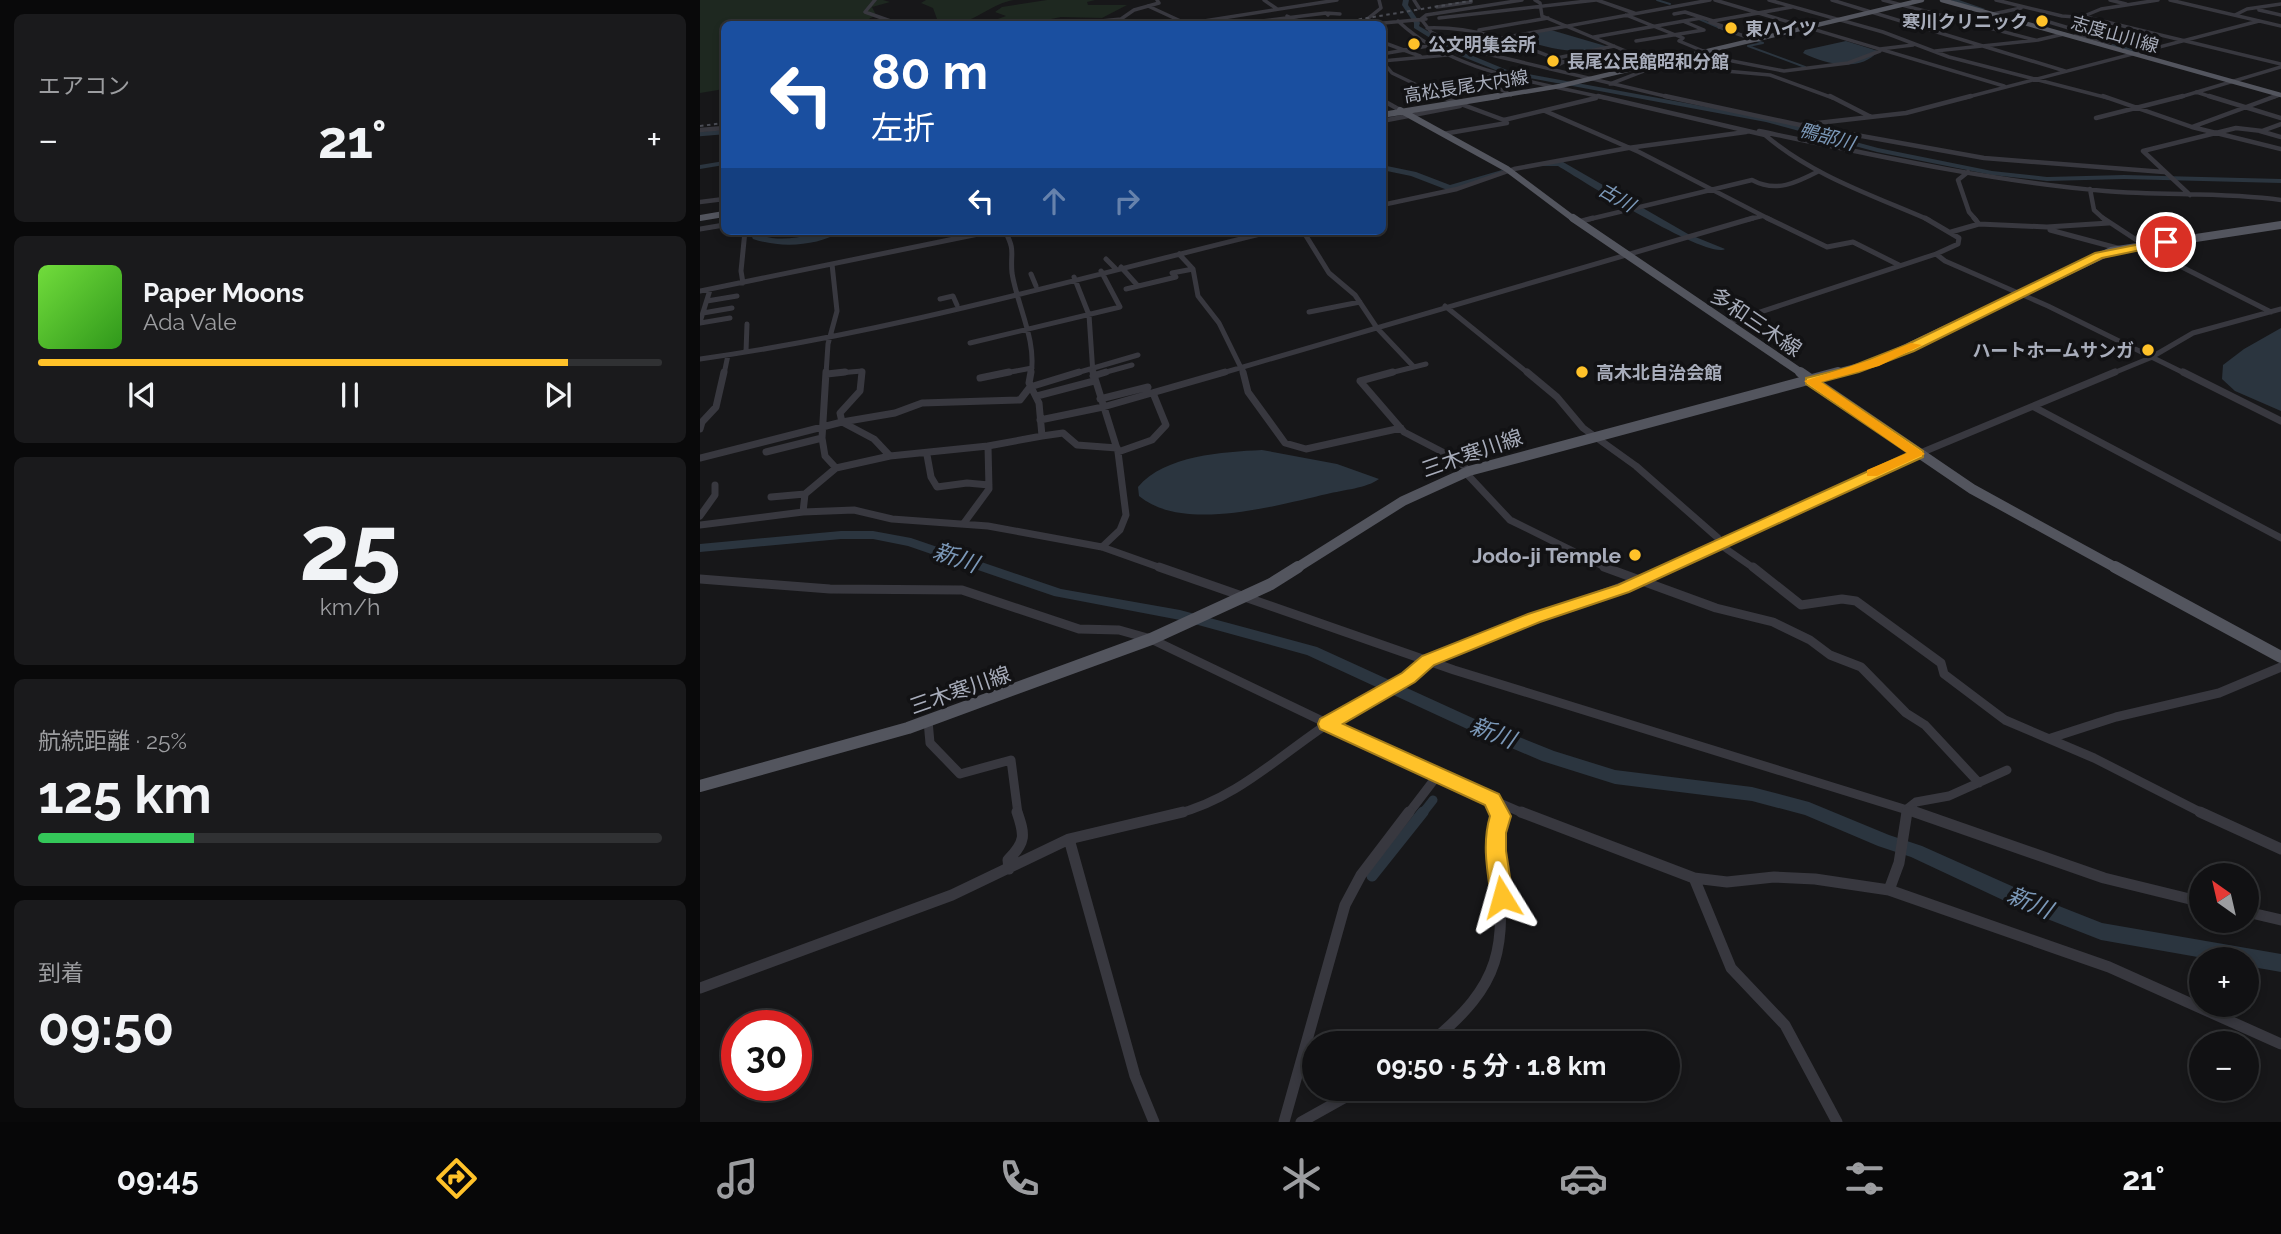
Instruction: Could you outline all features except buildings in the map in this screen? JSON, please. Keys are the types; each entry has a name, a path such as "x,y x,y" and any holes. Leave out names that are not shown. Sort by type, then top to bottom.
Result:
{"main road":[{"name":"高松長尾大内線","path":"1898,5 1915,0"},
{"name":"高松長尾大内線","path":"1386,114 1556,86 1922,0"},
{"name":"志度山川線","path":"1942,0 2280,95"},
{"name":"多和三木線","path":"1404,112 1509,171 1578,222 1918,454 2014,514 2281,657"},
{"path":"700,220 721,216"},
{"name":"三木寒川線","path":"700,786 928,721 1151,639 1241,600 1293,572 1403,501 1467,472 1881,360 2087,260 2121,249 2281,225"}],"street":[{"path":"875,0 865,12 890,21"},
{"path":"1101,21 1121,19 1146,6 1159,3 1157,0"},
{"path":"1264,0 1277,9"},
{"path":"1204,21 1337,0"},
{"path":"1366,21 1381,8 1379,0"},
{"path":"1414,0 1419,8"},
{"path":"1420,19 1424,16 1522,0"},
{"path":"1535,0 1540,3 1540,14 1548,19 1656,64 1770,75 1824,93 1874,118"},
{"path":"1386,23 1540,9 1596,0 1634,13"},
{"path":"1502,38 1712,0 2006,87"},
{"path":"1769,0 1838,19 1934,51 2040,79 2192,127 2281,149"},
{"path":"1777,2 1789,0"},
{"path":"1832,0 2065,71"},
{"path":"1883,0 2035,40"},
{"path":"1996,0 2102,21 2281,66"},
{"path":"2110,0 2129,5 2158,0"},
{"path":"2170,0 2281,26"},
{"path":"1437,7 1471,2"},
{"path":"1464,3 1475,7"},
{"path":"1132,4 1146,6 1179,21"},
{"path":"2082,25 2061,20 2118,4"},
{"path":"2235,15 2281,5"},
{"path":"1674,14 1692,15 1713,21 1795,7"},
{"path":"1995,14 2024,7"},
{"path":"1289,8 1298,14"},
{"path":"1467,8 1476,15"},
{"path":"2253,9 2281,15"},
{"path":"1247,16 1262,14"},
{"path":"1260,21 1298,14 1340,14"},
{"path":"1255,15 1267,20"},
{"path":"1626,15 1675,34 1684,39 1679,41 1708,53 1701,55 1778,72 1830,65 1847,66 1874,57 1878,50"},
{"path":"1636,41 1704,30 1675,17 1692,15"},
{"path":"1287,16 1298,21"},
{"path":"1594,37 1702,18"},
{"path":"1420,19 1427,28 1462,48 1609,84 1888,144 1992,161 2165,173"},
{"path":"1477,31 1548,19"},
{"path":"1401,21 1429,46 1497,74 1765,135 1781,152 1959,238 1958,244 1936,254 1727,323"},
{"path":"1713,21 1710,22 1722,26 1719,27"},
{"path":"2069,28 2102,21"},
{"path":"1800,125 1874,118 1912,111 2259,21"},
{"path":"2049,22 2083,32"},
{"path":"2105,27 2120,32 2136,36 2107,42 2076,34 2105,27"},
{"path":"1427,28 1477,31 1574,64 1635,54"},
{"path":"1732,32 1754,39"},
{"path":"2083,40 2120,32"},
{"path":"1934,51 2035,40 2064,34"},
{"path":"1386,44 1430,58"},
{"path":"1878,50 1917,45"},
{"path":"1386,53 1429,46"},
{"path":"1554,59 1614,46"},
{"path":"1386,61 1447,55"},
{"path":"1550,69 1564,62"},
{"path":"1609,84 1656,64"},
{"path":"1386,66 1392,74 1457,104 1504,120 1599,97"},
{"path":"2096,118 2232,82 2281,66"},
{"path":"1497,74 1482,79 1510,95"},
{"path":"2196,92 2250,106 2281,118"},
{"path":"2192,127 2280,95"},
{"path":"1386,102 1404,112"},
{"path":"1386,119 1404,112 1457,104"},
{"path":"1895,106 1912,111"},
{"path":"1545,111 1628,148 1827,247 1853,242 1899,265"},
{"path":"1443,134 1507,123 1504,120"},
{"path":"2259,131 2281,124"},
{"path":"700,131 721,128"},
{"path":"2190,195 2143,151 2236,128 2259,131 2281,139"},
{"path":"1386,204 1457,189 1509,171 1628,148 1754,131 1773,131 1886,158 2090,189 2190,195 2244,195 2281,200"},
{"path":"2271,146 2281,139"},
{"path":"1578,222 1752,180 1768,187 1792,184 1809,179 1819,171"},
{"path":"1968,172 1958,180 1969,212 1979,224"},
{"path":"2090,189 2094,210 2109,223 2143,245 2271,312"},
{"path":"700,202 721,199"},
{"path":"1040,420 1240,367 1445,306 1526,285 1623,253 1762,216"},
{"path":"1951,232 1979,224 2044,227 2109,223"},
{"path":"700,229 721,226"},
{"path":"2044,227 2121,249"},
{"path":"743,283 741,271 745,235"},
{"path":"700,291 973,235"},
{"path":"700,458 842,422 895,413 922,403 1020,400 1030,387 1032,368 1027,330 1012,271 1014,248 1007,235"},
{"path":"700,359 831,335 1251,235"},
{"path":"1306,235 1329,273 1360,302 1377,328 1413,366"},
{"path":"1178,254 1193,269 1198,296 1219,323 1240,367 1248,392 1291,447 1315,448 1401,428"},
{"path":"1936,254 1960,268 2021,294 2281,421"},
{"path":"1105,259 1138,286"},
{"path":"832,264 837,311 828,344 822,438 825,456 836,468"},
{"path":"1126,289 1193,269"},
{"path":"970,343 1120,307 1101,271"},
{"path":"1031,274 1036,286"},
{"path":"1074,277 1089,315 1093,375 1118,450 1125,522 1102,547"},
{"path":"710,290 700,323 730,318"},
{"path":"706,301 737,296"},
{"path":"940,299 953,296 957,305"},
{"path":"1309,312 1360,302"},
{"path":"1445,306 1530,374 1569,409 1583,428 1635,464 1669,499 1718,538 1719,544 1739,556 1801,606 1814,607 1843,598 1856,601 1941,663 1944,674 2005,720 2050,738 2281,849"},
{"path":"703,313 732,308"},
{"path":"700,988 898,916 1009,869 1069,839 1165,818 1205,805 1251,780 1327,724 1408,677 1428,661 1534,618 1644,580 1918,454 2150,358 2193,333 2281,309"},
{"path":"746,352 747,324"},
{"path":"700,429 702,422 716,407 728,355"},
{"path":"1037,396 1138,355"},
{"path":"1426,364 1360,381 1415,440 1455,457 1510,520 1588,561 1716,608 1773,622 1810,640 1830,655 1861,667 1906,713 1925,725 1979,783"},
{"path":"1030,387 1132,365"},
{"path":"980,378 1032,368"},
{"path":"827,374 862,371 860,391 840,413 842,422 874,439 890,456"},
{"path":"1030,387 1037,396 1042,436"},
{"path":"771,497 805,494 836,468 890,456 927,455 1063,433 1077,445 1118,450 1152,440 1166,425 1150,390"},
{"path":"2034,407 2281,538"},
{"path":"766,452 822,438"},
{"path":"964,523 989,489 988,446"},
{"path":"927,455 931,477 937,487 967,483 989,485"},
{"path":"700,516 715,495 715,485"},
{"path":"803,512 805,494"},
{"path":"700,525 803,512 854,510 892,519 964,523 1102,547 1241,600 1428,661 1907,809 2104,878 2189,899"},
{"path":"700,579 855,590 962,590 1079,629 1119,630 1151,639 1437,776 1558,828 1694,877 1727,882 1774,877 1815,879 1889,890 2109,967 2281,1044"},
{"path":"2050,738 2116,718 2219,693 2281,667"},
{"path":"928,721 930,743 960,774 1011,760 1016,775 1015,805 1025,835 1023,845 1008,860 1009,869"},
{"path":"1889,890 1899,863 1907,809 1916,802 1949,796 2007,770"},
{"path":"1284,1122 1345,905 1361,875 1437,776"},
{"path":"1443,1031 1481,996 1496,967 1502,941 1502,897 1495,842 1500,816 1492,800"},
{"path":"1069,839 1135,1076 1154,1122"},
{"path":"1694,877 1731,968 1786,1025 1837,1122"},
{"path":"2259,914 2281,919"},
{"path":"1301,1122 1339,1101"}],"shaded area":[{"path":"700,0 890,2 872,7 876,15 867,21 721,21 721,90 700,93"},
{"path":"926,0 1014,0 967,21 942,21 937,19 933,8 921,3"},
{"path":"1047,0 1095,0 1087,2 1088,5 1127,5 1102,18 1061,17 1041,21 992,21 1006,16 995,12 1002,7"},
{"path":"1551,30 1609,47 1585,51 1562,50 1515,37"},
{"path":"1846,41 1878,51 1871,58 1852,64 1831,63 1803,53 1805,50"},
{"path":"2281,328 2281,411 2235,391 2222,379 2223,365 2244,349"},
{"path":"1262,450 1337,464 1379,479 1368,485 1283,504 1205,515 1180,513 1158,507 1139,496 1138,487 1149,476 1179,462 1213,454"}],"waterway":[{"name":"鴨部川","path":"1406,0 1405,5 1417,23 1416,27 1437,41 1505,72 1767,120 1877,150 1992,173 2047,179 2124,177 2281,181"},
{"path":"1657,0 1670,4"},
{"path":"1953,0 1982,9"},
{"path":"1699,19 1732,33"},
{"path":"1757,41 1763,43 1748,46 1805,67"},
{"path":"2112,46 2136,51"},
{"path":"700,134 721,132"},
{"name":"古川","path":"700,167 721,164"},
{"name":"古川","path":"1540,164 1560,164 1685,236 1720,249"},
{"name":"古川","path":"1386,168 1413,174 1450,188 1502,172"},
{"name":"古川","path":"755,235 776,242 807,240 823,235"},
{"name":"新川","path":"700,548 841,535 873,535 911,542 1059,593 1180,615 1312,651 1471,724 1548,756 1615,777 1752,794 1809,809 1884,841 1916,851 2029,903 2101,931 2281,963"},
{"path":"1422,814 1433,800"},
{"path":"1372,876 1423,812"}],"railway":[{"path":"1349,21 1476,0"},
{"path":"700,126 721,123"}],"slow traffic":[{"path":"1872,473 1918,454 1811,381 1855,370 1915,345"}],"place":[{"name":"寒川クリニック","path":"2042,21"},
{"name":"東ハイツ","path":"1731,28"},
{"name":"公文明集会所","path":"1414,44"},
{"name":"長尾公民館昭和分館","path":"1553,61"},
{"name":"ハートホームサンガ","path":"2148,350"},
{"name":"高木北自治会館","path":"1582,372"},
{"name":"Jodo-ji Temple","path":"1635,555"}],"route":[{"path":"1502,897 1495,833 1500,816 1492,800 1374,748 1327,724 1408,677 1428,661 1534,618 1644,580 1805,503 1918,454 1811,381 1855,370 1910,348 2099,256 2127,247 2166,242"}]}
